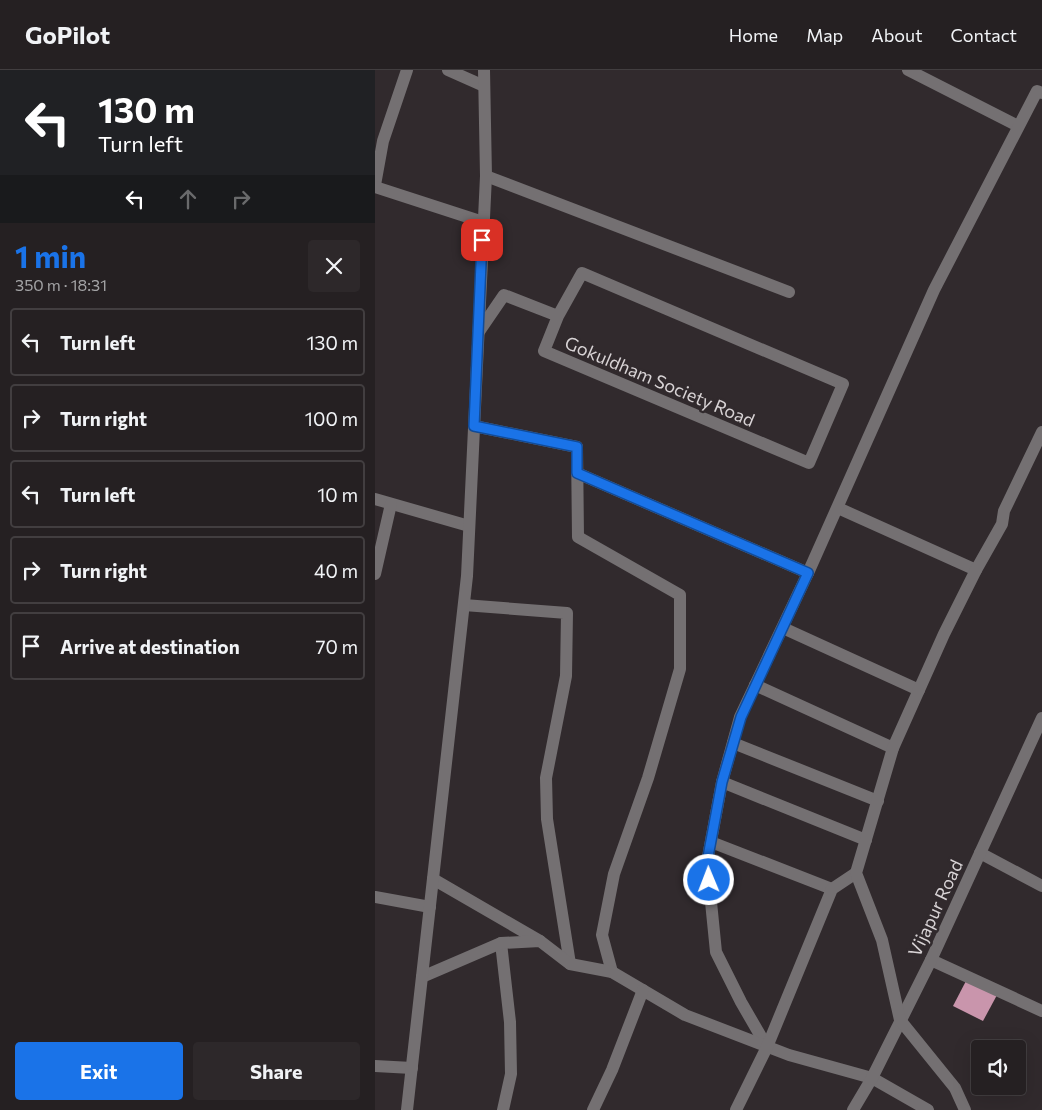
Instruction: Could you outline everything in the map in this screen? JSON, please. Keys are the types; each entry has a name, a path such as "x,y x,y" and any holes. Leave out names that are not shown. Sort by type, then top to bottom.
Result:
{"street":[{"path":"407,70 381,133 375,186 483,222"},
{"path":"448,70 484,86"},
{"path":"407,1110 467,576 486,176 484,70"},
{"path":"908,70 1019,126"},
{"path":"767,1047 741,1002 716,952 707,862 722,782 733,743 741,717 755,685 808,573 934,290 1037,91 1042,93"},
{"path":"486,176 789,292"},
{"name":"Gokuldham Society Road","path":"582,273 843,384 809,463 544,351 557,316 582,273"},
{"name":"Gokuldham Society Road","path":"478,333 504,295 557,316"},
{"path":"474,426 577,447 578,537 680,595 680,669 648,778 614,874 602,935 612,972"},
{"path":"965,1110 955,1088 900,1020 882,940 856,873 893,748 944,634 976,570 1002,524 1004,511 1042,432"},
{"path":"577,473 808,573"},
{"path":"375,500 469,526"},
{"path":"375,574 391,504"},
{"path":"837,508 976,570"},
{"path":"464,605 567,614 566,676 546,778 547,820 570,964"},
{"path":"783,628 919,690"},
{"path":"755,685 893,748"},
{"name":"Vijapur Road","path":"853,1110 872,1078 931,960 1042,718"},
{"path":"733,743 878,801"},
{"path":"722,782 866,840"},
{"path":"711,842 832,889"},
{"path":"980,853 1042,886"},
{"path":"736,1110 767,1047 832,889 856,873"},
{"path":"433,879 540,941 570,964 612,972 685,1015 767,1047 872,1078 928,1110"},
{"path":"375,897 430,907"},
{"path":"422,978 501,943 540,941"},
{"path":"501,943 510,1022 511,1074 503,1110"},
{"path":"931,960 1042,1011"},
{"path":"593,1110 612,1070 643,990"},
{"path":"375,1066 412,1068"}],"building":[{"path":"967,979 997,995 983,1021 953,1006"}],"route":[{"path":"482,240 474,426 577,447 577,473 808,573 741,717 722,782 707,862 709,880"}]}
